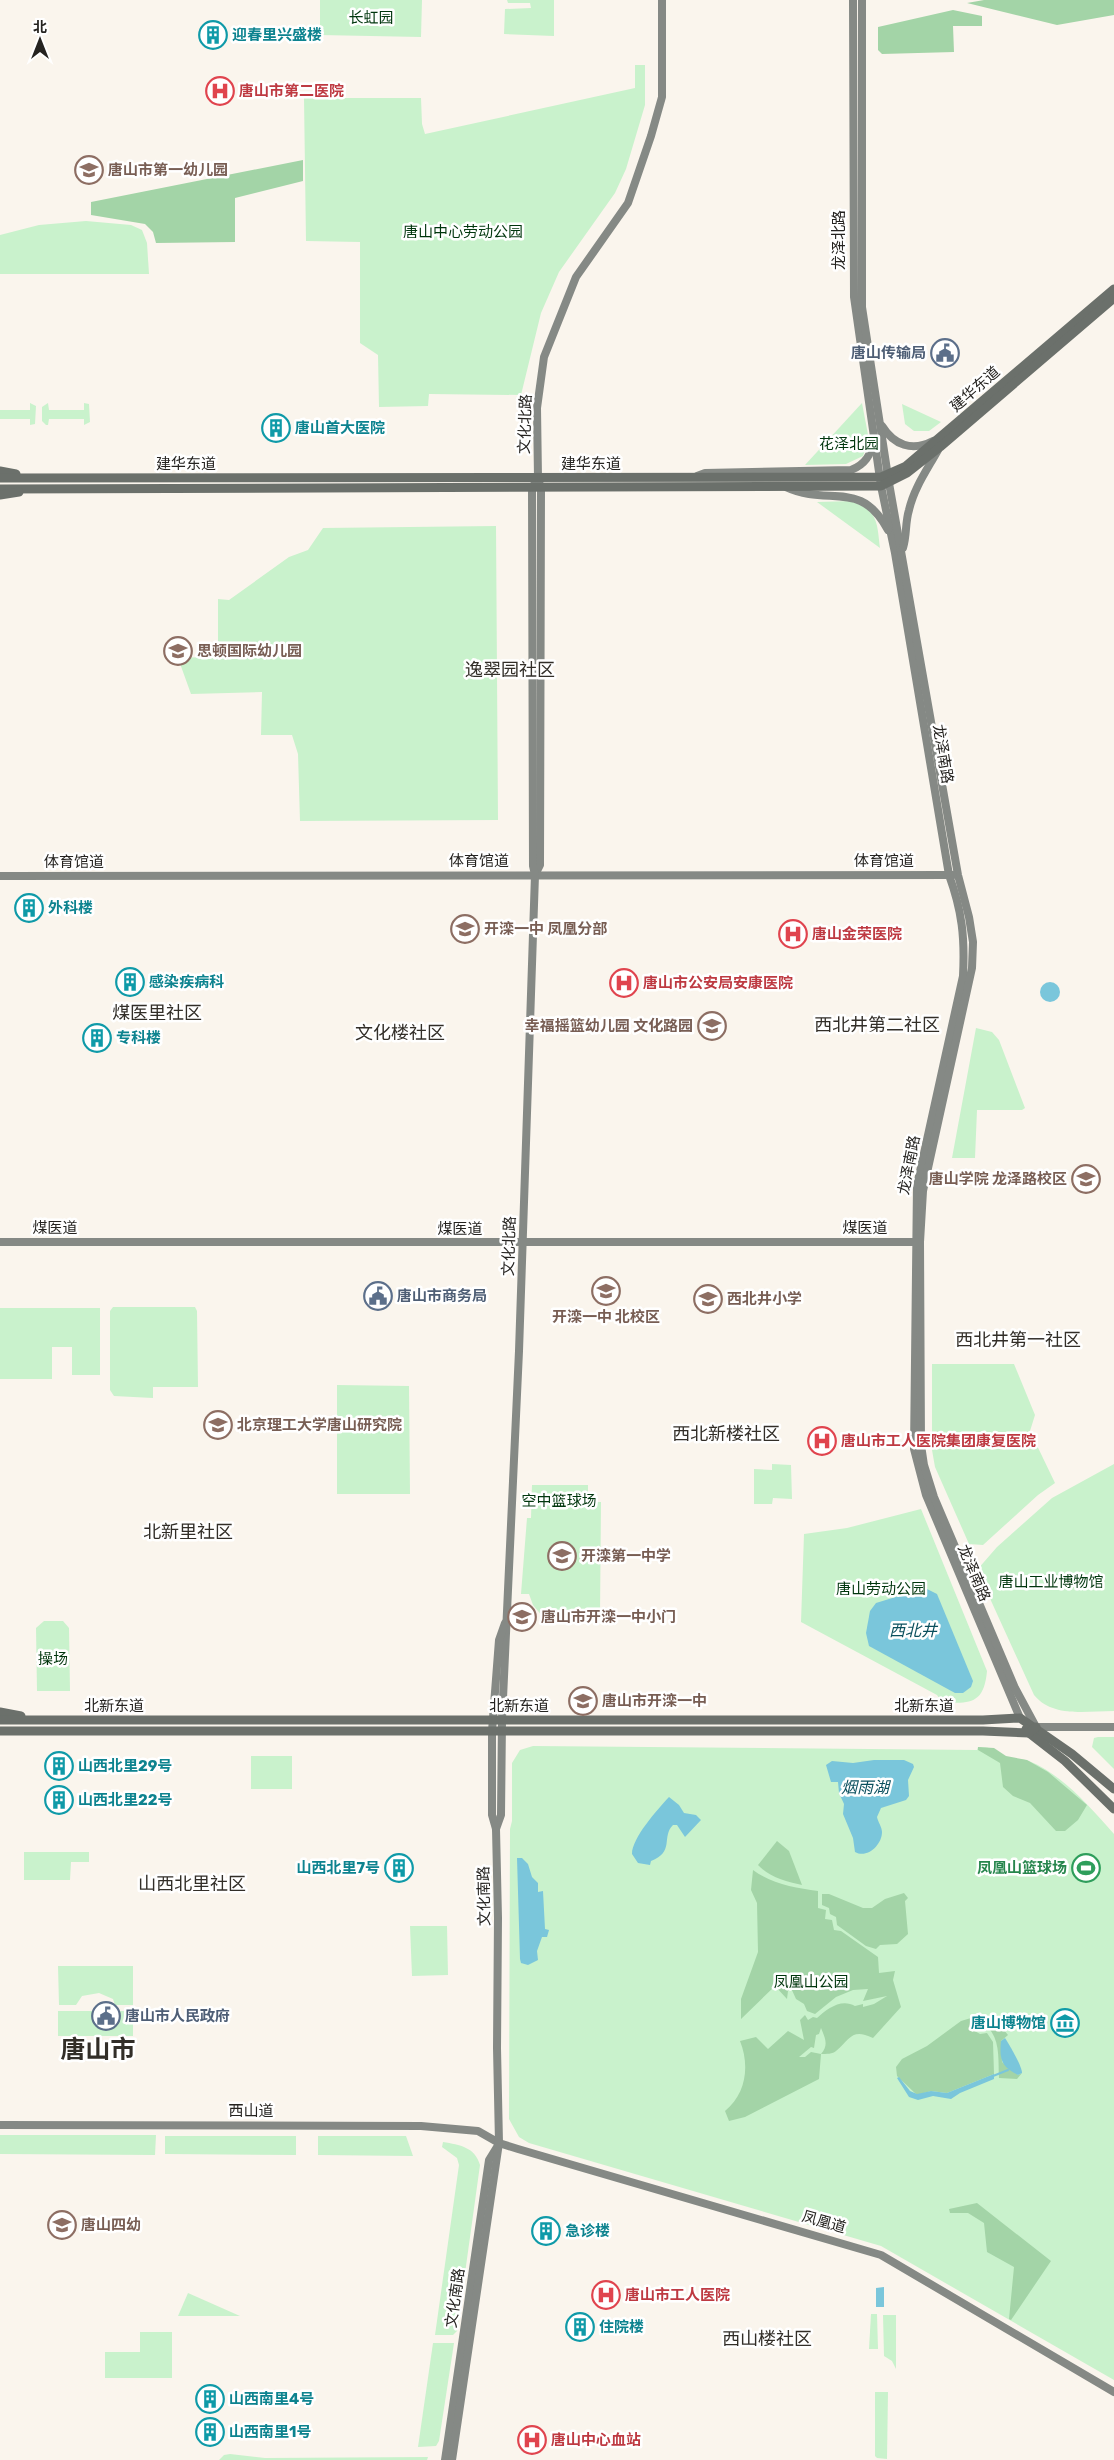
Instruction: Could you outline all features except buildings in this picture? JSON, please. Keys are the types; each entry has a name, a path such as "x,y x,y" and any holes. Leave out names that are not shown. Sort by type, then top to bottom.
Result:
{"main road":[{"name":"建华东道","path":"0,478 689,478 885,480 906,466 1114,289"},
{"name":"建华东道","path":"0,489 786,487 885,480 907,473 940,447 1114,298"},
{"path":"0,471 33,478"},
{"path":"0,496 33,488"},
{"path":"0,1712 43,1720"},
{"name":"北新东道","path":"0,1720 983,1720 1020,1718 1032,1730"},
{"name":"北新东道","path":"0,1731 1032,1730"},
{"name":"龙泽南路","path":"1032,1730 1114,1789"},
{"name":"龙泽南路","path":"1032,1730 1114,1809"},
{"path":"0,1737 28,1731"}],"street":[{"name":"文化北路","path":"538,478 537,408 544,357 576,277 628,203 651,136 662,97 662,0"},
{"name":"龙泽北路","path":"853,0 853,272 864,372 885,480"},
{"name":"龙泽北路","path":"862,0 860,274 864,323 880,423 885,480"},
{"path":"689,478 705,473 841,471 857,468 871,453 872,444 864,372"},
{"path":"880,423 887,434 902,445 911,448 926,445 954,425"},
{"path":"899,552 907,536 908,513 913,494 940,447"},
{"path":"536,488 538,478"},
{"name":"龙泽南路","path":"885,480 958,875 970,917 973,942 972,968 924,1191 918,1242 913,1418 914,1449 919,1474 1020,1718"},
{"path":"786,487 800,494 854,498 864,502 874,509 899,552"},
{"name":"文化北路","path":"497,1719 499,1640 506,1619 523,1242 536,875 533,856 536,488"},
{"name":"龙泽南路","path":"899,552 949,875 960,906 964,929 963,976 917,1185 920,1418 924,1465 934,1497 1032,1730"},
{"name":"体育馆道","path":"0,876 958,875"},
{"name":"煤医道","path":"0,1242 918,1242"},
{"name":"文化南路","path":"452,2460 499,2143 496,1829 492,1815 497,1719"},
{"name":"北新东道","path":"1032,1730 1114,1727"},
{"name":"西山道","path":"0,2125 421,2126 478,2131 499,2143"},
{"name":"文化南路","path":"445,2460 489,2160 499,2143"},
{"name":"凤凰道","path":"499,2143 881,2255 1114,2392"}],"green space":[{"name":"长虹园","path":"320,0 422,0 421,37 320,35"},
{"path":"507,0 554,0 554,36 504,34 505,9 531,8 530,3 508,3"},
{"path":"984,0 1114,0 1114,15 1057,25 967,3"},
{"path":"953,10 982,16 982,26 953,26 954,52 882,54 878,50 878,27"},
{"name":"唐山中心劳动公园","path":"635,65 645,65 645,105 626,169 615,193 559,272 541,313 521,395 429,394 428,406 379,407 378,355 360,343 360,242 306,241 304,98 421,98 422,124 425,134 635,88"},
{"path":"303,160 303,181 235,198 235,242 156,243 153,232 145,224 91,215 91,202"},
{"path":"86,221 131,225 142,230 147,243 149,274 0,274 0,235 39,225"},
{"path":"30,403 36,406 35,424 30,425 30,419 0,419 0,410 30,410"},
{"path":"48,403 49,410 84,410 84,403 89,404 90,422 84,425 84,419 49,419 48,425 46,425 42,421 42,407"},
{"name":"花泽北园","path":"862,403 869,440 863,456 846,464 805,465"},
{"path":"902,404 941,422 929,431 914,431 905,424"},
{"path":"853,501 867,509 875,519 880,548 817,502"},
{"path":"496,526 498,820 300,821 298,754 292,735 261,735 262,692 191,694 178,658 205,657 218,645 218,599 229,600 289,557 308,550 323,528"},
{"path":"976,1028 992,1032 999,1040 1025,1108 1022,1110 977,1110 975,1158 952,1158"},
{"path":"113,1307 195,1307 197,1311 198,1387 153,1387 153,1398 114,1396 110,1390 110,1311"},
{"path":"0,1308 100,1308 100,1375 72,1375 72,1347 52,1347 52,1379 0,1379"},
{"path":"932,1364 1014,1364 1035,1415 1030,1431 1055,1483 1038,1495 983,1545 969,1544 935,1467 932,1450"},
{"path":"337,1385 409,1386 410,1494 337,1494"},
{"path":"772,1464 791,1465 792,1499 773,1498 772,1504 754,1504 754,1469 772,1470"},
{"name":"唐山工业博物馆","path":"1114,1464 1114,1711 1071,1712 1060,1710 1042,1702 1034,1695 977,1570 997,1547 1052,1498"},
{"name":"空中篮球场","path":"532,1485 588,1485 588,1502 601,1502 600,1616 543,1617 533,1605 529,1594 521,1594 527,1518 531,1518"},
{"name":"唐山劳动公园","path":"921,1509 987,1671 983,1690 974,1700 968,1702 942,1702 937,1695 801,1622 804,1534 847,1528"},
{"name":"操场","path":"44,1621 63,1621 69,1628 70,1691 37,1691 36,1628"},
{"path":"1114,1737 1114,1769 1092,1747 1094,1738"},
{"name":"凤凰山公园","path":"533,1746 977,1750 978,1747 988,1748 1006,1757 1026,1760 1041,1767 1065,1783 1095,1813 1114,1834 1114,2380 881,2246 529,2143 519,2137 509,2119 512,1763 520,1750"},
{"path":"978,1747 994,1748 1006,1756 1027,1760 1048,1772 1087,1805 1078,1820 1065,1831 1056,1831 1030,1803 1013,1796 1003,1787 1000,1763 978,1750"},
{"path":"251,1756 292,1756 292,1789 251,1789"},
{"path":"777,1841 789,1851 802,1885 767,1873 758,1865"},
{"path":"24,1852 89,1852 89,1862 71,1862 70,1880 24,1880"},
{"path":"753,1870 776,1882 792,1887 818,1891 818,1908 826,1910 825,1919 832,1920 834,1930 841,1931 878,1957 879,1973 895,1971 893,1980 901,2007 873,2038 856,2034 835,2052 821,2054 819,2079 745,2117 729,2121 725,2111 738,2096 744,2079 745,2060 740,2041 756,2037 768,2049 788,2031 804,2040 800,2020 805,2015 808,2020 813,2017 817,2018 839,2004 845,2003 855,2006 863,2004 863,2007 874,2004 887,1996 863,2001 868,1989 853,1990 836,1997 815,2014 807,2011 804,2004 796,1999 791,1988 788,1991 787,1999 775,1986 741,2019 741,1999 758,1952 757,1903 751,1890","holes":["821,2028 826,2041 825,2048 821,2054 811,2052 805,2057 799,2057 811,2047 814,2048 816,2035 819,2034"]},
{"path":"904,1893 908,1898 905,1901 908,1934 897,1944 880,1945 876,1949 866,1946 837,1925 836,1917 830,1914 829,1908 822,1905 822,1894 829,1894 863,1908 872,1908 885,1899"},
{"path":"410,1926 447,1926 448,1975 412,1976"},
{"path":"58,1966 133,1966 133,2005 115,2005 113,1999 99,1993 82,1996 76,2005 59,2005"},
{"path":"58,2011 133,2011 133,2036 58,2036"},
{"path":"971,2018 995,2019 1008,2035 1001,2041 1002,2062 1018,2075 1022,2073 1017,2079 999,2078 996,2042 994,2036 985,2025 973,2030 980,2034 987,2033 993,2042 994,2074 947,2093 931,2091 917,2095 897,2076 896,2067 902,2059 927,2046 961,2021"},
{"path":"0,2135 156,2135 155,2155 0,2154"},
{"path":"165,2136 296,2136 296,2155 165,2154"},
{"path":"318,2136 406,2136 413,2156 318,2155"},
{"path":"443,2142 461,2146 471,2151 478,2159 480,2165 457,2331 453,2335 435,2335 459,2165 457,2158 442,2147"},
{"path":"977,2203 1051,2261 1011,2320 1009,2319 1014,2267 987,2252 984,2223 968,2213 950,2213 949,2209"},
{"path":"188,2293 240,2316 178,2316"},
{"path":"871,2314 877,2314 878,2349 869,2349"},
{"path":"883,2315 896,2315 896,2369 892,2361 884,2356"},
{"path":"140,2332 172,2332 172,2378 105,2378 105,2352 140,2352"},
{"path":"433,2343 454,2343 439,2441 436,2446 418,2447"},
{"path":"875,2392 888,2392 887,2459 875,2456"},
{"path":"224,2455 265,2458 428,2457 427,2460 219,2460"}],"water":[{"path":"1046,982 1054,982 1060,988 1060,996 1054,1002 1046,1002 1040,996 1040,988"},
{"name":"西北井","path":"925,1588 937,1594 973,1681 971,1687 963,1693 955,1693 869,1646 866,1633 870,1611 876,1603"},
{"name":"烟雨湖","path":"874,1760 904,1760 913,1764 914,1767 908,1780 909,1796 906,1800 881,1808 877,1817 882,1830 879,1842 873,1850 860,1854 855,1852 853,1838 843,1814 844,1804 839,1793 838,1782 831,1782 826,1765 832,1761 853,1763"},
{"path":"669,1797 679,1805 684,1813 696,1815 701,1820 685,1837 677,1825 673,1825 668,1834 663,1853 651,1861 650,1865 638,1863 632,1854 636,1840 646,1824"},
{"path":"517,1858 522,1858 528,1864 532,1877 538,1883 538,1892 543,1891 545,1929 549,1930 547,1937 542,1937 537,1951 538,1960 528,1965 521,1963 520,1959"},
{"path":"1005,2038 1020,2066 1022,2073 1018,2075 1005,2066 1001,2058 1001,2041"},
{"path":"994,2074 994,2079 960,2093 951,2099 933,2096 918,2100 909,2097 897,2078 899,2077 910,2091 917,2094 931,2091 947,2093"},
{"path":"884,2287 884,2307 876,2307 876,2288"}],"waterway":[{"path":"993,2076 1008,2070"}],"place":[{"name":"迎春里兴盛楼","path":"213,35"},
{"name":"唐山市第二医院","path":"220,91"},
{"name":"唐山市第一幼儿园","path":"89,170"},
{"name":"唐山传输局","path":"945,353"},
{"name":"唐山首大医院","path":"276,428"},
{"name":"思顿国际幼儿园","path":"178,651"},
{"name":"外科楼","path":"29,908"},
{"name":"开滦一中 凤凰分部","path":"465,929"},
{"name":"唐山金荣医院","path":"793,934"},
{"name":"感染疾病科","path":"130,982"},
{"name":"唐山市公安局安康医院","path":"624,983"},
{"name":"幸福摇篮幼儿园 文化路园","path":"712,1026"},
{"name":"专科楼","path":"97,1038"},
{"name":"唐山学院 龙泽路校区","path":"1086,1179"},
{"name":"开滦一中 北校区","path":"606,1291"},
{"name":"唐山市商务局","path":"378,1296"},
{"name":"西北井小学","path":"708,1299"},
{"name":"北京理工大学唐山研究院","path":"218,1425"},
{"name":"唐山市工人医院集团康复医院","path":"822,1441"},
{"name":"开滦第一中学","path":"562,1556"},
{"name":"唐山市开滦一中小门","path":"522,1617"},
{"name":"唐山市开滦一中","path":"583,1701"},
{"name":"山西北里29号","path":"59,1766"},
{"name":"山西北里22号","path":"59,1800"},
{"name":"山西北里7号","path":"399,1868"},
{"name":"凤凰山篮球场","path":"1086,1868"},
{"name":"唐山市人民政府","path":"106,2016"},
{"name":"唐山博物馆","path":"1065,2023"},
{"name":"唐山四幼","path":"62,2225"},
{"name":"急诊楼","path":"546,2231"},
{"name":"唐山市工人医院","path":"606,2295"},
{"name":"住院楼","path":"580,2327"},
{"name":"山西南里4号","path":"210,2399"},
{"name":"山西南里1号","path":"210,2432"},
{"name":"唐山中心血站","path":"532,2440"}],"district":[{"name":"逸翠园社区","path":"510,670"},
{"name":"煤医里社区","path":"157,1013"},
{"name":"西北井第二社区","path":"877,1025"},
{"name":"文化楼社区","path":"400,1033"},
{"name":"西北井第一社区","path":"1018,1340"},
{"name":"西北新楼社区","path":"726,1434"},
{"name":"北新里社区","path":"188,1532"},
{"name":"山西北里社区","path":"192,1884"},
{"name":"唐山市","path":"98,2049"},
{"name":"西山楼社区","path":"767,2339"}]}
